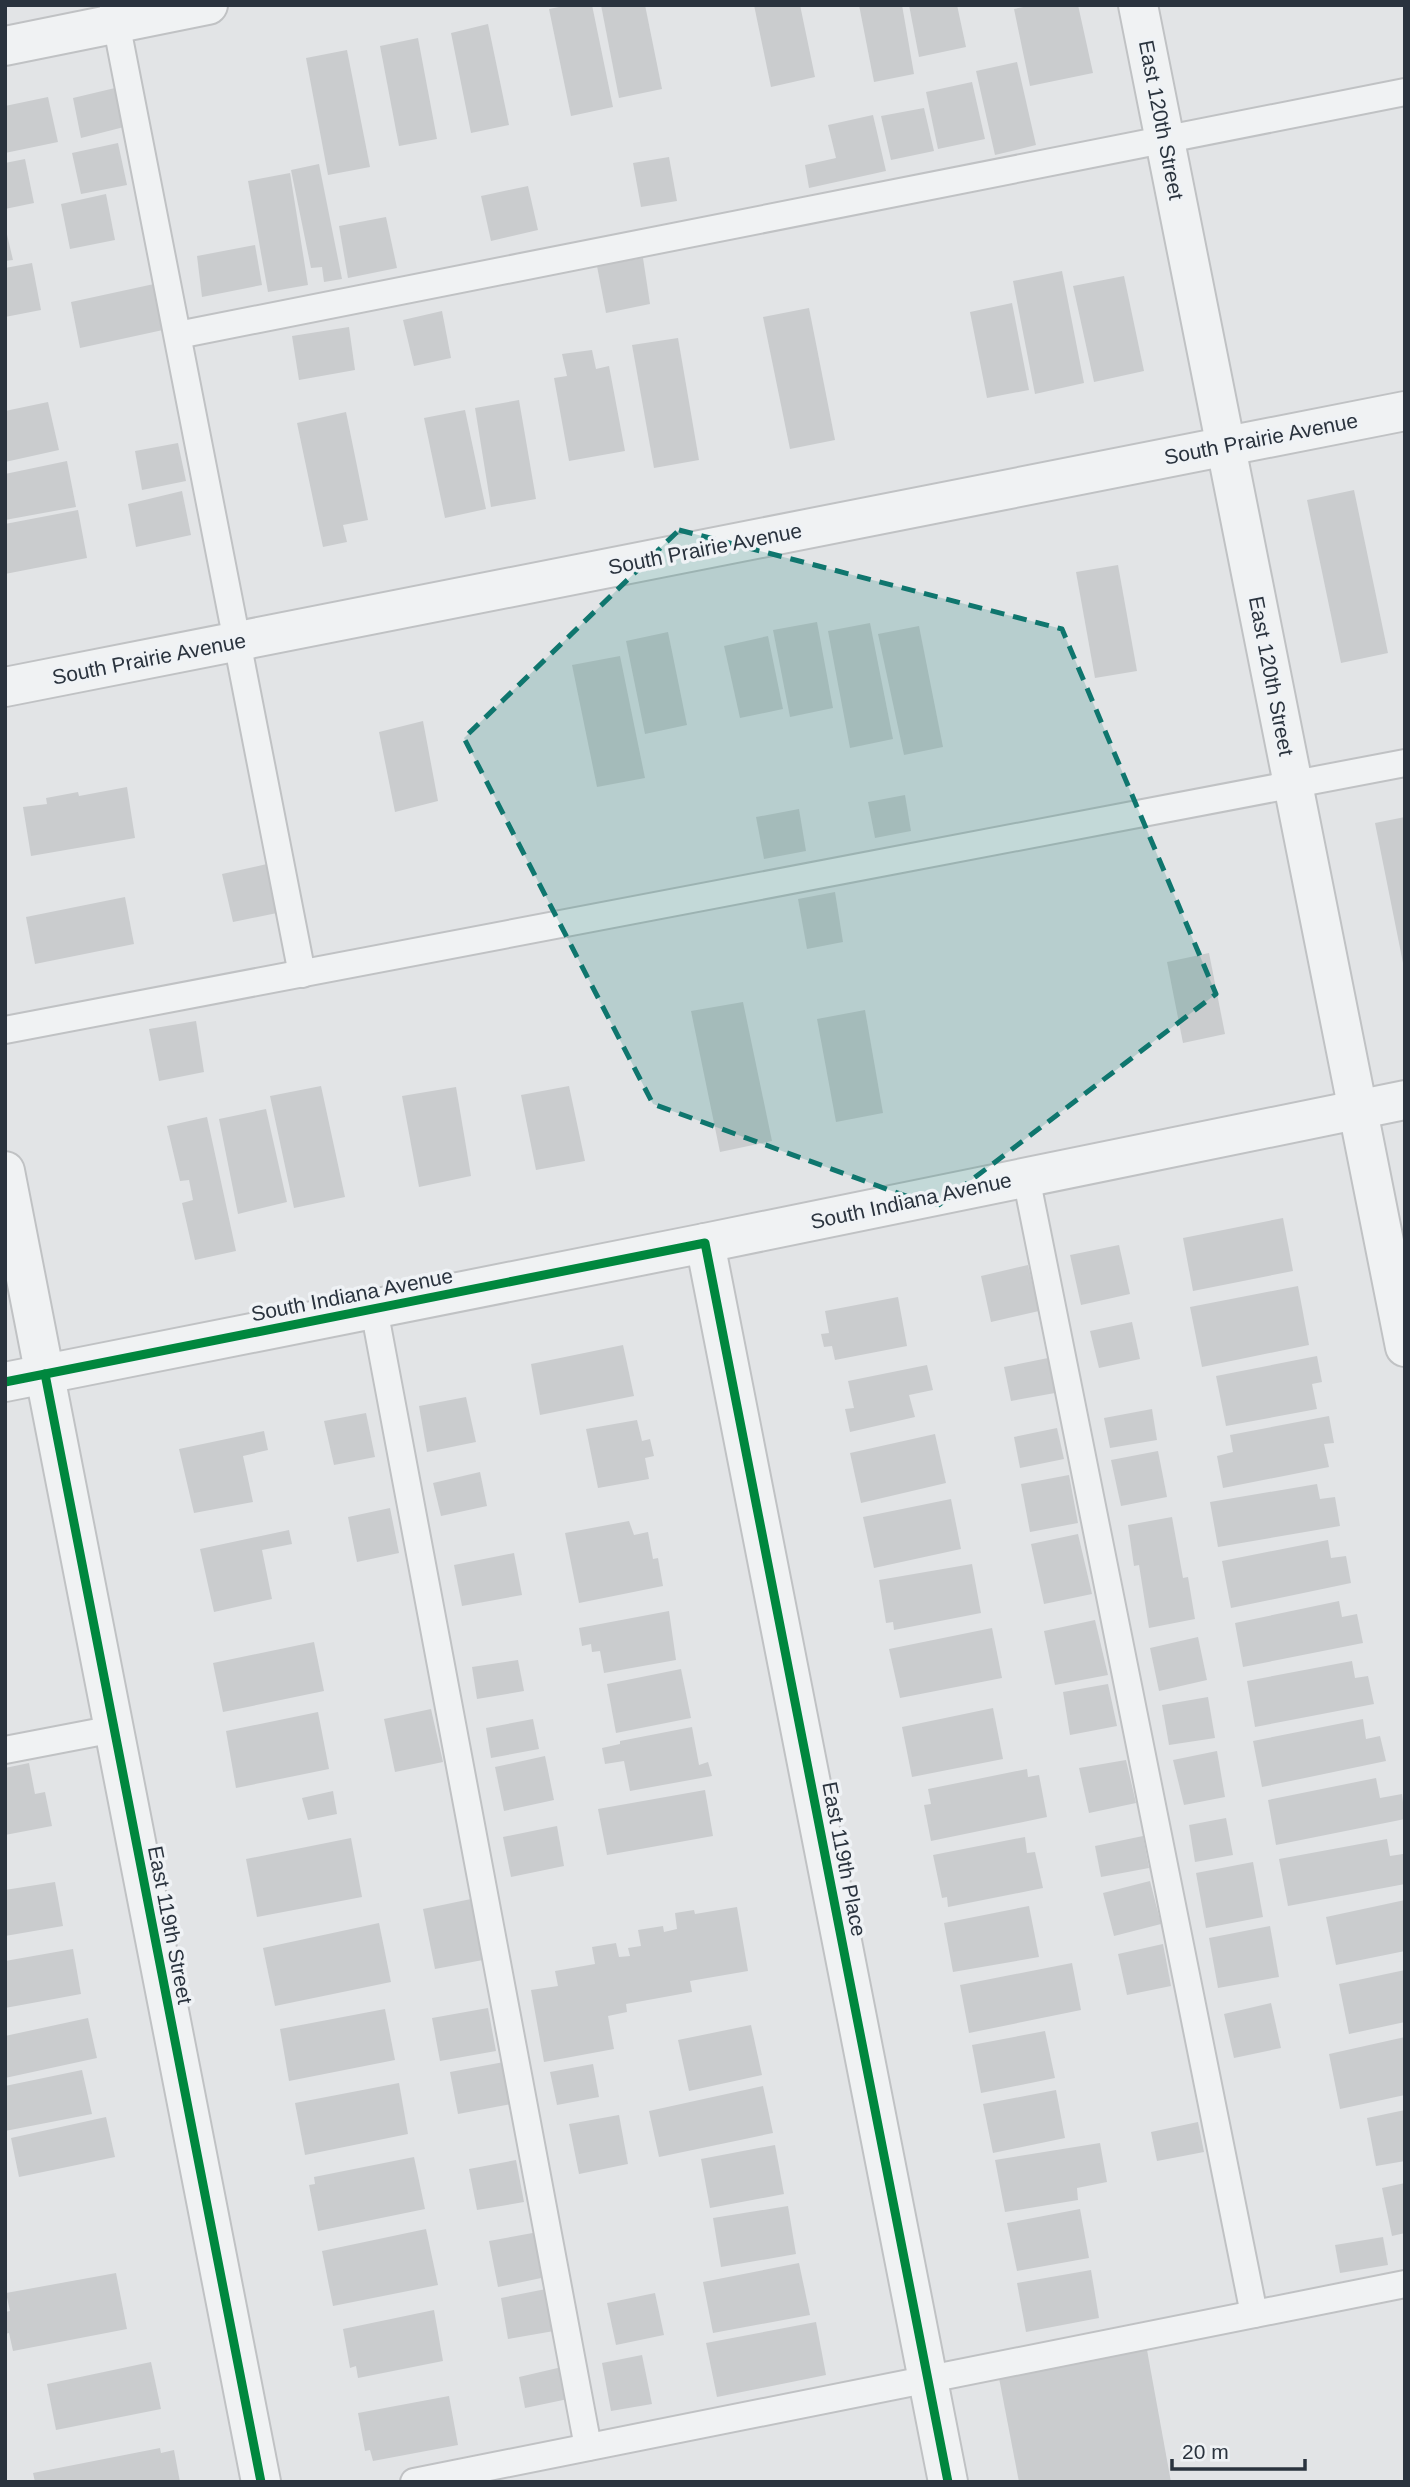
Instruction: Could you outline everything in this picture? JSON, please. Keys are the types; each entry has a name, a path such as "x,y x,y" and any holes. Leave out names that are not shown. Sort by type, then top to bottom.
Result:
{"street":[{"path":"5,46 115,14 208,5"},
{"name":"East 120th Street","path":"1138,5 1405,1347"},
{"name":"South Prairie Avenue","path":"5,687 1405,411"},
{"name":"South Indiana Avenue","path":"5,1382 1405,1100"},
{"name":"East 119th Street","path":"5,1171 261,2482"},
{"name":"East 119th Place","path":"705,1243 948,2482"}],"lane":[{"path":"115,14 302,974"},
{"path":"178,335 1405,92"},
{"path":"5,1030 1405,763"},
{"path":"1026,1177 1254,2314"},
{"path":"374,1309 587,2447"},
{"path":"5,1750 114,1729"},
{"path":"414,2482 1405,2284"}],"highlighted area":[{"path":"679,530 1062,629 1216,994 936,1207 653,1104 464,738"}],"building":[{"path":"569,5 592,5 613,107 571,116 549,9"},
{"path":"601,5 645,5 662,89 619,98"},
{"path":"754,5 800,5 815,77 771,87"},
{"path":"859,5 902,5 914,74 874,82"},
{"path":"909,5 957,5 966,47 919,57"},
{"path":"1033,5 1078,5 1093,73 1030,86 1014,9"},
{"path":"488,24 509,125 471,133 451,33"},
{"path":"418,38 437,139 399,146 380,46"},
{"path":"347,50 370,167 328,175 306,58"},
{"path":"1017,62 1036,145 995,155 976,71"},
{"path":"972,82 985,139 938,149 926,92"},
{"path":"115,88 124,127 81,138 73,98"},
{"path":"48,97 58,142 5,153 5,106"},
{"path":"924,108 934,151 891,160 881,116"},
{"path":"873,115 886,171 809,188 805,165 836,158 828,125"},
{"path":"118,143 127,185 81,194 72,153"},
{"path":"669,157 677,201 641,207 633,163"},
{"path":"25,159 34,203 5,209 5,163"},
{"path":"319,164 342,279 324,282 322,267 311,268 291,170"},
{"path":"290,173 308,285 268,292 248,181"},
{"path":"528,186 538,230 491,241 481,196"},
{"path":"106,194 115,240 70,249 61,204"},
{"path":"386,217 397,268 348,278 339,226"},
{"path":"5,226 13,260 5,261"},
{"path":"255,245 262,285 202,297 197,256"},
{"path":"643,258 650,304 606,313 597,266"},
{"path":"32,263 41,310 5,317 5,268"},
{"path":"1062,271 1084,383 1035,394 1013,281"},
{"path":"1124,276 1144,371 1094,382 1073,286"},
{"path":"154,284 163,330 80,348 71,302"},
{"path":"1012,303 1029,390 987,398 970,312"},
{"path":"809,308 835,440 790,449 763,317"},
{"path":"442,311 451,358 414,366 403,320"},
{"path":"349,327 355,370 299,380 292,336"},
{"path":"678,338 699,460 654,468 632,345"},
{"path":"592,350 596,369 609,366 625,451 569,461 554,378 567,376 562,354"},
{"path":"519,400 536,499 491,507 475,408"},
{"path":"48,402 59,450 5,462 5,411"},
{"path":"465,410 486,509 445,518 424,418"},
{"path":"346,412 368,520 343,525 347,542 323,547 297,423"},
{"path":"178,443 186,481 142,490 135,451"},
{"path":"67,461 76,507 5,520 5,474"},
{"path":"1354,490 1388,653 1341,663 1307,500"},
{"path":"182,491 191,535 136,547 128,504"},
{"path":"78,510 87,558 5,574 5,524"},
{"path":"1118,565 1137,671 1095,678 1076,572"},
{"path":"817,622 833,708 790,717 773,630"},
{"path":"870,623 893,739 850,748 828,631"},
{"path":"919,626 943,747 904,755 878,634"},
{"path":"668,632 687,725 645,734 626,641"},
{"path":"768,636 783,709 740,718 724,646"},
{"path":"620,656 645,778 597,787 572,665"},
{"path":"423,721 438,801 395,812 379,732"},
{"path":"127,787 135,838 31,856 23,807 47,804 46,798 78,792 79,796"},
{"path":"905,795 911,831 875,838 868,802"},
{"path":"799,809 806,851 764,859 756,817"},
{"path":"1405,817 1405,968 1404,968 1375,823"},
{"path":"267,864 277,913 233,922 222,874"},
{"path":"835,892 843,942 807,949 798,899"},
{"path":"125,897 134,944 35,964 26,917"},
{"path":"1209,953 1225,1034 1183,1043 1167,962"},
{"path":"743,1002 772,1141 720,1152 691,1011"},
{"path":"865,1010 883,1113 836,1122 817,1019"},
{"path":"196,1021 204,1072 159,1081 149,1029"},
{"path":"321,1086 345,1197 294,1208 270,1096"},
{"path":"569,1086 585,1161 536,1170 521,1095"},
{"path":"456,1087 471,1176 419,1187 402,1096"},
{"path":"266,1109 287,1202 238,1214 219,1119"},
{"path":"207,1117 236,1251 195,1260 182,1203 193,1200 189,1180 180,1181 167,1126"},
{"path":"1283,1218 1293,1271 1193,1291 1183,1238"},
{"path":"1119,1245 1130,1294 1081,1305 1070,1255"},
{"path":"1028,1265 1039,1311 991,1322 981,1276"},
{"path":"1298,1286 1309,1345 1202,1367 1190,1307"},
{"path":"898,1297 907,1346 835,1360 832,1346 824,1347 821,1334 829,1333 825,1311"},
{"path":"1132,1322 1140,1359 1099,1368 1090,1331"},
{"path":"623,1345 634,1396 540,1415 531,1364"},
{"path":"1317,1356 1322,1382 1312,1384 1317,1409 1226,1426 1216,1376"},
{"path":"1048,1358 1055,1393 1011,1401 1004,1367"},
{"path":"927,1365 933,1390 909,1395 915,1417 850,1432 845,1409 854,1408 848,1381"},
{"path":"466,1397 476,1442 427,1452 419,1406"},
{"path":"1152,1409 1157,1440 1110,1448 1104,1418"},
{"path":"366,1413 375,1457 334,1465 324,1421"},
{"path":"1329,1416 1334,1443 1324,1444 1329,1467 1223,1488 1217,1456 1233,1452 1230,1435"},
{"path":"637,1420 642,1441 650,1439 654,1456 645,1458 649,1479 598,1488 586,1429"},
{"path":"1057,1428 1064,1459 1020,1468 1014,1437"},
{"path":"264,1431 268,1450 243,1456 253,1502 194,1513 179,1449"},
{"path":"935,1434 946,1483 861,1503 850,1453"},
{"path":"1158,1451 1167,1497 1121,1506 1111,1460"},
{"path":"480,1472 487,1506 441,1516 433,1483"},
{"path":"1069,1475 1078,1523 1030,1532 1021,1484"},
{"path":"1317,1484 1320,1499 1335,1497 1340,1526 1218,1547 1210,1502"},
{"path":"951,1499 961,1549 874,1568 863,1517"},
{"path":"390,1508 399,1553 357,1562 348,1517"},
{"path":"1172,1517 1183,1578 1188,1577 1195,1619 1149,1628 1139,1565 1134,1566 1128,1525"},
{"path":"629,1521 634,1535 648,1532 653,1559 658,1558 663,1586 579,1603 565,1533"},
{"path":"289,1530 292,1544 262,1550 272,1599 214,1612 200,1549"},
{"path":"1078,1534 1092,1594 1044,1604 1031,1544"},
{"path":"1328,1540 1331,1558 1346,1556 1351,1583 1231,1608 1222,1561"},
{"path":"514,1553 522,1595 462,1606 454,1565"},
{"path":"972,1564 981,1613 894,1630 893,1622 886,1623 879,1580"},
{"path":"1339,1601 1342,1617 1357,1614 1363,1643 1243,1667 1235,1623"},
{"path":"669,1611 676,1660 604,1673 600,1651 592,1652 591,1644 582,1646 579,1628"},
{"path":"1095,1620 1108,1675 1055,1685 1044,1631"},
{"path":"992,1628 1002,1678 900,1698 889,1649"},
{"path":"1198,1637 1207,1680 1159,1691 1150,1648"},
{"path":"314,1642 324,1691 223,1712 213,1663"},
{"path":"518,1660 524,1691 477,1699 472,1667"},
{"path":"1352,1661 1355,1678 1368,1676 1374,1704 1255,1727 1247,1681"},
{"path":"681,1669 691,1718 616,1733 607,1684"},
{"path":"1108,1684 1117,1726 1070,1735 1063,1692"},
{"path":"1208,1697 1215,1738 1169,1745 1162,1705"},
{"path":"993,1708 1003,1759 912,1777 902,1727"},
{"path":"431,1709 443,1762 395,1772 384,1719"},
{"path":"318,1712 329,1769 236,1788 226,1731"},
{"path":"533,1719 539,1749 491,1758 486,1728"},
{"path":"1363,1719 1366,1739 1380,1736 1386,1761 1262,1787 1253,1741"},
{"path":"692,1727 699,1765 708,1762 712,1776 630,1791 624,1761 605,1764 602,1748 620,1744 620,1741"},
{"path":"1217,1751 1225,1797 1184,1805 1173,1760"},
{"path":"545,1756 554,1800 504,1811 495,1767"},
{"path":"1126,1760 1136,1803 1089,1813 1079,1768"},
{"path":"29,1763 35,1794 45,1792 52,1826 5,1835 5,1768"},
{"path":"1027,1769 1028,1777 1039,1775 1047,1817 931,1841 924,1805 931,1804 928,1789"},
{"path":"1376,1778 1380,1798 1402,1794 1405,1819 1276,1845 1268,1800"},
{"path":"705,1790 713,1836 607,1855 598,1809"},
{"path":"333,1791 337,1814 308,1820 302,1798"},
{"path":"1226,1818 1233,1855 1195,1862 1189,1825"},
{"path":"557,1826 564,1866 511,1877 503,1837"},
{"path":"1143,1836 1149,1868 1101,1877 1095,1846"},
{"path":"1025,1837 1027,1853 1035,1852 1043,1888 948,1907 947,1897 942,1898 933,1855"},
{"path":"351,1838 362,1897 257,1917 246,1859"},
{"path":"1387,1839 1390,1856 1403,1854 1405,1884 1288,1906 1279,1859"},
{"path":"1253,1862 1263,1917 1206,1928 1196,1873"},
{"path":"1150,1881 1161,1924 1114,1936 1103,1893"},
{"path":"55,1882 63,1926 5,1936 5,1890"},
{"path":"471,1899 483,1960 435,1969 423,1909"},
{"path":"1405,1900 1405,1951 1336,1965 1326,1917"},
{"path":"1029,1906 1039,1957 953,1972 944,1923"},
{"path":"737,1907 748,1971 690,1981 692,1992 626,2004 627,2012 608,2016 614,2049 544,2062 531,1990 558,1986 555,1971 595,1964 592,1947 616,1943 619,1957 630,1956 628,1948 641,1946 638,1930 663,1926 664,1932 677,1929 675,1913 694,1910 695,1914"},
{"path":"379,1923 391,1982 275,2006 263,1948"},
{"path":"1270,1926 1279,1977 1218,1988 1209,1938"},
{"path":"1163,1944 1171,1986 1127,1995 1118,1954"},
{"path":"73,1949 81,1994 5,2008 5,1961"},
{"path":"1072,1963 1081,2010 969,2033 960,1985"},
{"path":"1405,1970 1405,2022 1349,2034 1339,1984"},
{"path":"1271,2003 1281,2048 1234,2058 1224,2014"},
{"path":"488,2008 496,2051 440,2061 432,2018"},
{"path":"385,2009 395,2060 289,2081 280,2029"},
{"path":"88,2018 97,2058 5,2078 5,2036"},
{"path":"751,2025 762,2075 689,2091 678,2040"},
{"path":"1045,2031 1055,2078 981,2093 972,2045"},
{"path":"1405,2037 1405,2095 1340,2109 1329,2054"},
{"path":"504,2062 511,2104 458,2114 450,2072"},
{"path":"593,2064 599,2097 557,2105 550,2072"},
{"path":"82,2070 92,2114 5,2131 5,2086"},
{"path":"399,2083 408,2134 305,2155 295,2103"},
{"path":"763,2086 773,2133 659,2157 649,2111"},
{"path":"1056,2090 1065,2138 993,2153 983,2104"},
{"path":"1405,2110 1405,2161 1376,2166 1367,2118"},
{"path":"619,2115 628,2164 579,2174 569,2124"},
{"path":"106,2117 115,2157 19,2177 11,2138"},
{"path":"1198,2122 1204,2152 1157,2161 1151,2132"},
{"path":"1100,2143 1107,2182 1077,2188 1078,2200 1005,2212 995,2160"},
{"path":"775,2145 784,2194 710,2208 701,2159"},
{"path":"414,2157 425,2209 318,2231 309,2185 315,2184 314,2177"},
{"path":"516,2160 524,2202 477,2210 469,2169"},
{"path":"1405,2183 1405,2233 1392,2236 1382,2188"},
{"path":"788,2206 796,2254 721,2267 713,2218"},
{"path":"1080,2209 1089,2258 1017,2271 1007,2223"},
{"path":"426,2229 438,2285 333,2306 322,2251"},
{"path":"538,2232 546,2277 498,2287 489,2241"},
{"path":"1383,2237 1388,2265 1340,2273 1335,2245"},
{"path":"799,2263 810,2315 713,2333 703,2282"},
{"path":"1091,2270 1099,2318 1026,2332 1017,2283"},
{"path":"116,2273 127,2329 13,2351 9,2333 5,2334 5,2312 10,2311 6,2293"},
{"path":"546,2289 554,2331 508,2339 501,2298"},
{"path":"655,2293 664,2335 616,2345 607,2303"},
{"path":"434,2310 443,2361 358,2378 356,2366 350,2368 343,2329"},
{"path":"816,2322 826,2375 717,2397 706,2343"},
{"path":"1147,2350 1171,2482 1019,2482 999,2378"},
{"path":"642,2355 652,2404 611,2411 602,2363"},
{"path":"151,2362 161,2409 56,2430 47,2384"},
{"path":"562,2367 568,2399 525,2408 519,2377"},
{"path":"449,2396 458,2445 373,2461 370,2450 365,2451 358,2413"},
{"path":"160,2448 161,2453 174,2450 180,2482 35,2482 33,2473"}],"cycle path":[{"path":"5,1382 705,1243 948,2482"},
{"path":"45,1374 261,2482"}]}
